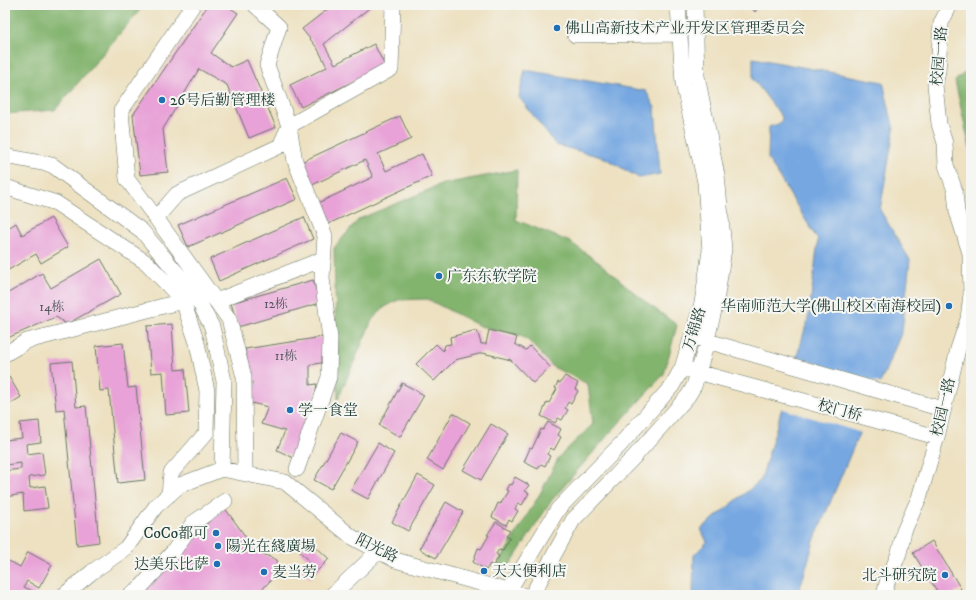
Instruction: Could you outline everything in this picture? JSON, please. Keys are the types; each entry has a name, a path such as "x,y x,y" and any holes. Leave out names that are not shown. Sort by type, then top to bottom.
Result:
{"street":[{"path":"193,5 121,112 127,179 229,318 244,377 245,473"},
{"path":"255,5 279,27 267,65 289,126 295,161 325,236 322,278 330,338 329,378 297,469"},
{"path":"156,218 177,194 280,146 289,126 391,70 393,5"},
{"name":"万锦路","path":"509,592 558,509 620,445 672,386 682,368 702,303 710,251 705,182 683,83 678,5"},
{"name":"万锦路","path":"532,595 573,520 634,457 688,396 694,386 699,372 716,302 724,249 717,175 697,76 695,5"},
{"name":"校园一路","path":"884,595 887,583 899,553 904,531 919,498 937,437 942,409 958,349 968,319 971,294 970,253 957,212 955,190 946,165 945,143 939,124 935,85 938,71 941,23 950,5"},
{"path":"575,35 680,34"},
{"path":"5,156 52,165 142,231 196,296 212,328 224,380 222,469 180,485 156,506 126,548 92,572 64,595"},
{"path":"5,187 56,203 147,263 183,301 197,343 207,391 206,433 171,473 169,495"},
{"path":"216,301 324,258"},
{"path":"5,354 27,341 183,301"},
{"name":"校门桥","path":"691,336 942,409"},
{"name":"校门桥","path":"682,368 937,437"},
{"name":"阳光路","path":"222,469 285,482 352,537 395,560 524,595"},
{"path":"130,595 141,587 173,552 193,523 225,501"},
{"path":"332,595 379,551"}],"green space":[{"path":"5,5 144,5 55,110 5,114"},
{"path":"971,67 971,153 955,81"},
{"path":"517,170 516,220 570,242 601,264 643,300 677,325 664,374 608,435 552,500 504,574 496,568 541,492 559,457 593,424 588,384 553,367 529,341 519,335 480,326 427,299 398,300 383,308 372,320 338,399 334,248 359,219 443,184"}],"water":[{"path":"753,58 883,82 894,130 880,210 910,260 902,331 814,541 798,595 693,595 694,555 707,542 701,529 761,480 809,315 818,240 768,159 769,127 781,123 782,117 753,79"},
{"path":"525,70 646,91 655,108 660,174 639,178 605,158 556,145 519,97"}],"pier":[{"path":"795,357 882,384 862,433 780,408"}],"building":[{"name":"26号后勤管理楼","path":"208,5 226,5 238,13 211,53 231,67 247,60 276,127 249,138 227,85 199,69 163,129 168,172 140,175 133,115"},
{"path":"333,5 373,5 324,44 335,64 374,44 385,66 301,107 290,85 327,67 318,49 302,29"},
{"path":"748,5 758,5 755,12"},
{"path":"400,116 411,139 378,154 386,171 422,154 432,176 328,224 318,203 373,177 365,160 310,186 299,163"},
{"path":"287,178 297,199 188,247 178,225"},
{"path":"304,217 313,239 219,281 210,259"},
{"path":"51,218 68,247 41,263 36,254 5,272 5,230 16,223 22,235"},
{"path":"101,259 121,294 67,324 56,317 5,339 5,295 42,273 51,288"},
{"path":"313,280 320,303 238,327 231,303"},
{"path":"172,324 175,370 185,369 189,413 166,415 163,372 151,373 147,326"},
{"path":"477,330 481,344 486,344 489,330 517,337 515,344 526,350 530,346 550,367 533,383 511,360 483,353 455,360 434,381 416,364 436,344 443,351 445,345 451,344 450,337"},
{"name":"学一食堂","path":"323,337 326,362 310,365 310,385 317,384 312,412 296,459 277,450 285,431 261,424 268,407 247,402 252,383 245,349"},
{"path":"123,343 128,388 136,387 145,480 118,483 109,390 100,391 96,346"},
{"path":"72,361 76,407 86,406 99,542 77,545 64,409 56,410 51,363"},
{"path":"5,370 21,397 5,407"},
{"path":"565,376 578,383 575,389 578,391 571,404 568,402 565,408 568,410 562,420 558,418 555,423 541,416 547,402 549,403 557,389 555,388 558,382 560,383"},
{"path":"402,383 424,395 400,437 379,425"},
{"path":"453,413 470,423 443,470 427,460"},
{"path":"39,421 41,442 26,444 27,454 42,452 45,475 29,477 30,488 45,486 48,508 24,511 23,494 5,497 5,471 21,469 21,463 5,465 5,440 22,438 20,423"},
{"path":"548,422 561,429 558,435 561,437 554,450 551,448 547,454 550,456 545,466 541,464 538,469 524,462 541,429 543,430"},
{"path":"491,424 508,434 481,480 463,470"},
{"path":"341,433 358,442 331,489 314,480"},
{"path":"378,443 394,453 368,499 351,490"},
{"path":"418,475 435,485 408,531 392,522"},
{"path":"515,477 529,485 525,491 529,493 522,505 518,503 515,509 518,511 512,521 509,519 506,525 492,517 498,503 500,504 508,491 506,490 509,484 511,485"},
{"path":"446,502 463,512 436,558 419,549"},
{"name":"陽光在綫廣場","path":"224,507 256,551 277,560 279,571 257,595 133,595"},
{"path":"496,522 510,530 506,536 510,538 503,550 499,549 496,554 499,556 493,566 490,564 486,570 473,562 478,548 481,549 489,535 487,535"},
{"path":"310,541 329,559 310,578 302,570 310,561 300,552"},
{"path":"932,541 961,589 951,595 930,595 937,591 913,553"},
{"path":"28,552 52,565 39,588 27,581 24,587 37,593 36,595 5,595 5,559 20,567"}],"place":[{"name":"佛山高新技术产业开发区管理委员会","path":"557,28"},
{"name":"26号后勤管理楼","path":"162,100"},
{"name":"广东东软学院","path":"439,276"},
{"name":"华南师范大学(佛山校区南海校园)","path":"949,306"},
{"name":"学一食堂","path":"290,410"},
{"name":"CoCo都可","path":"216,533"},
{"name":"陽光在綫廣場","path":"218,546"},
{"name":"达美乐比萨","path":"217,564"},
{"name":"天天便利店","path":"484,571"},
{"name":"麦当劳","path":"264,572"},
{"name":"北斗研究院","path":"945,575"}]}
